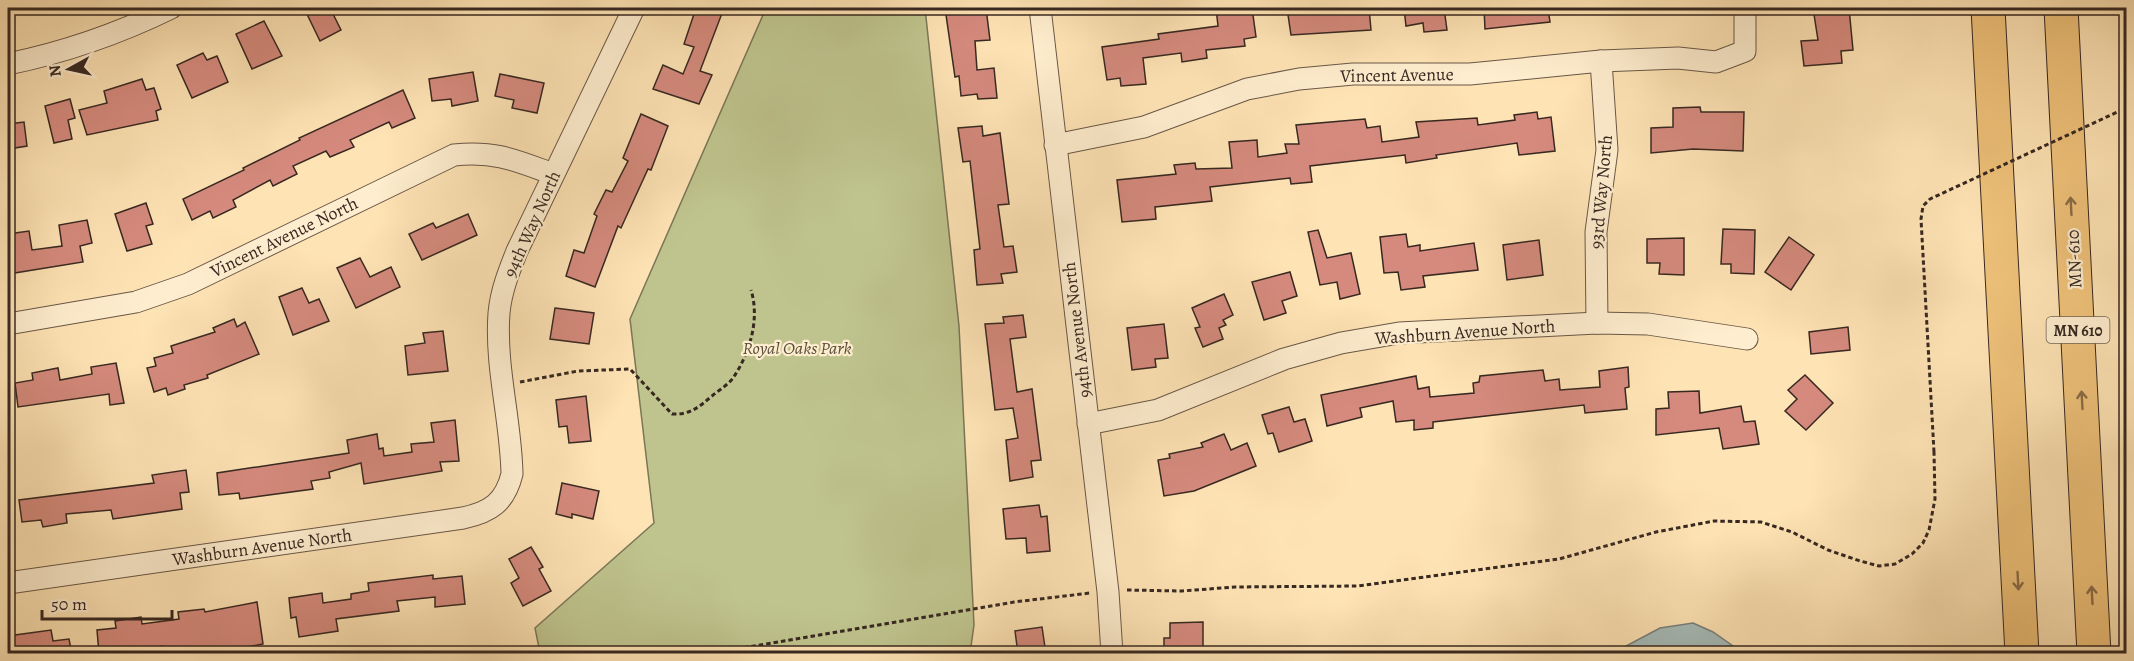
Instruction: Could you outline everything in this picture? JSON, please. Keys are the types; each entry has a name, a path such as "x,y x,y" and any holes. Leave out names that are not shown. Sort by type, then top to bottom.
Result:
{"highway":[{"path":"1973,8 1980,122 2015,522"},
{"path":"1988,8 2022,654"},
{"name":"MN-610","path":"2061,8 2094,654"}],"street":[{"path":"8,64 46,56 110,37 171,8"},
{"name":"94th Way North","path":"508,492 512,474 512,454 498,341 499,310 506,279 553,174 634,8"},
{"name":"94th Avenue North","path":"1040,8 1112,654"},
{"name":"Vincent Avenue","path":"1055,145 1144,128 1247,89 1299,78 1353,74 1470,74 1600,61 1678,58 1716,62 1745,51 1745,8"},
{"name":"93rd Way North","path":"1597,323 1596,232 1607,150 1600,61"},
{"name":"Vincent Avenue North","path":"8,324 114,308 188,284 454,155 481,153 503,155 553,174"},
{"name":"Washburn Avenue North","path":"1088,424 1158,410 1284,359 1341,343 1399,333 1597,323 1648,324 1747,339"},
{"name":"Washburn Avenue North","path":"8,583 463,518 482,514 497,505 508,492"}],"path":[{"path":"1119,591 1358,586 1559,559 1656,532 1713,521 1761,522 1792,532 1828,550 1879,566 1905,560 1923,543 1929,530 1935,500 1921,219 1923,206 1930,199 2127,108"},
{"path":"503,385 578,371 630,369 672,414 684,415 697,409 732,379 748,345 756,316 752,290"},
{"path":"707,654 1014,602 1095,593"}],"green space":[{"name":"Royal Oaks Park","path":"766,8 925,8 959,326 974,625 970,653 540,653 535,628 654,523 630,319"}],"water":[{"path":"1693,623 1713,632 1743,653 1613,653 1660,628"}],"building":[{"path":"304,8 330,8 341,30 320,41"},
{"path":"696,8 724,8 700,71 712,75 699,104 653,89 663,65 683,74 694,47 684,44"},
{"path":"945,8 986,8 990,40 975,41 977,70 994,68 997,98 978,99 977,94 961,96 959,76 955,77"},
{"path":"1216,8 1252,8 1256,37 1244,39 1245,46 1206,50 1207,58 1182,62 1181,53 1143,58 1146,84 1121,86 1120,78 1107,80 1102,47 1159,39 1158,34 1218,26"},
{"path":"1287,8 1369,8 1371,30 1291,35"},
{"path":"1404,8 1444,8 1447,30 1424,32 1423,23 1406,26"},
{"path":"1484,8 1548,8 1550,22 1485,29"},
{"path":"1813,8 1849,8 1853,50 1841,51 1842,63 1804,66 1801,41 1818,40"},
{"path":"264,21 282,56 252,69 236,34"},
{"path":"203,53 207,60 217,56 228,82 192,98 177,65"},
{"path":"473,72 478,101 452,106 451,99 432,101 429,79"},
{"path":"500,74 544,83 537,113 512,108 514,100 495,96"},
{"path":"142,79 146,90 154,88 161,109 156,111 158,120 87,135 79,110 107,103 104,91"},
{"path":"403,90 415,118 392,128 389,122 350,140 354,147 330,157 326,151 293,166 297,174 273,186 270,180 233,200 236,207 213,218 210,211 192,220 183,199 244,170 243,168 300,140 299,138"},
{"path":"70,99 75,118 68,120 72,139 54,143 45,106"},
{"path":"1700,107 1701,112 1744,112 1743,151 1693,149 1651,153 1651,128 1673,127 1673,108"},
{"path":"1537,112 1538,119 1551,117 1555,151 1519,155 1517,143 1436,155 1437,158 1406,163 1405,155 1310,166 1312,182 1291,184 1290,178 1210,187 1212,201 1155,207 1156,219 1122,222 1117,180 1176,174 1174,165 1195,163 1196,169 1232,168 1229,142 1257,140 1258,157 1287,153 1285,144 1299,144 1296,125 1365,119 1367,128 1380,126 1382,142 1419,137 1416,122 1477,118 1478,125 1515,120 1514,115"},
{"path":"641,114 668,126 651,170 648,169 621,228 618,226 595,287 566,276 574,250 584,253 597,216 594,214 606,190 612,192 628,161 623,158"},
{"path":"24,122 27,146 8,149 8,124"},
{"path":"982,126 983,136 1000,133 1009,204 998,205 1004,247 1013,246 1017,272 1001,274 1003,283 977,285 974,250 980,249 970,161 963,162 958,128"},
{"path":"146,203 153,224 146,226 152,244 127,251 115,214"},
{"path":"468,214 477,235 422,260 409,234 433,223 436,228"},
{"path":"87,220 92,243 80,246 83,262 8,274 8,234 29,231 32,250 62,246 59,225"},
{"path":"1723,229 1755,230 1754,274 1731,273 1731,264 1721,264"},
{"path":"1318,230 1327,258 1351,253 1360,294 1340,299 1337,282 1320,285 1308,232"},
{"path":"1406,234 1408,247 1420,245 1420,251 1474,243 1478,270 1423,276 1425,287 1401,290 1398,272 1384,273 1380,237"},
{"path":"1789,237 1814,255 1791,290 1765,272"},
{"path":"1684,238 1684,275 1659,274 1660,263 1647,263 1647,239"},
{"path":"1539,240 1543,275 1507,280 1503,245"},
{"path":"360,258 370,277 391,267 400,287 356,308 337,268"},
{"path":"1290,272 1297,296 1282,301 1286,313 1264,320 1252,282"},
{"path":"302,288 309,303 319,299 329,321 293,335 279,297"},
{"path":"1224,294 1233,315 1223,320 1226,325 1219,328 1223,339 1203,347 1195,328 1200,327 1192,308"},
{"path":"555,308 594,313 589,344 550,339"},
{"path":"1023,315 1026,337 1010,339 1017,392 1032,389 1041,460 1031,461 1033,477 1010,481 1006,440 1018,438 1013,408 995,410 985,324 1004,323 1003,317"},
{"path":"234,319 237,327 245,322 259,354 207,375 208,378 184,385 185,389 168,395 166,388 154,392 147,368 156,366 154,358 173,353 171,346 215,332 213,328"},
{"path":"1164,324 1168,358 1155,359 1156,367 1132,370 1127,328"},
{"path":"1848,327 1850,350 1811,354 1809,332"},
{"path":"443,331 448,371 408,375 405,346 425,343 423,333"},
{"path":"116,363 124,403 110,405 109,394 18,407 15,383 33,380 32,373 58,368 60,380 92,374 91,367"},
{"path":"1628,367 1629,387 1625,388 1627,409 1585,413 1584,405 1433,422 1433,428 1414,430 1414,420 1396,422 1393,401 1360,408 1362,417 1327,426 1321,395 1416,376 1418,389 1429,387 1430,397 1474,393 1473,383 1479,382 1480,376 1543,370 1545,381 1559,379 1560,390 1600,387 1599,371"},
{"path":"1805,375 1833,403 1806,430 1785,411 1797,399 1788,390"},
{"path":"1699,391 1700,413 1741,406 1744,422 1755,421 1759,444 1723,449 1719,428 1656,435 1656,409 1669,408 1668,392"},
{"path":"586,396 591,441 569,443 567,426 559,427 556,400"},
{"path":"1289,407 1294,422 1305,419 1312,441 1279,452 1273,433 1268,434 1262,415"},
{"path":"455,420 459,461 440,462 442,471 364,484 361,463 329,472 330,478 311,481 313,489 240,499 239,493 219,495 217,473 349,453 347,440 377,434 379,449 383,448 384,456 412,452 411,444 434,442 431,423"},
{"path":"1224,434 1231,450 1247,443 1256,466 1194,491 1164,496 1158,460 1170,458 1169,454 1203,447 1201,443"},
{"path":"186,470 189,492 180,493 182,509 113,519 111,510 66,514 67,523 43,527 41,520 22,522 19,500 154,483 152,475"},
{"path":"562,483 599,491 593,519 572,514 572,518 556,514"},
{"path":"1039,505 1041,517 1047,516 1050,551 1027,553 1026,538 1006,539 1003,509"},
{"path":"531,547 543,567 539,569 551,591 523,606 511,583 519,578 509,559"},
{"path":"433,575 433,579 462,576 465,604 435,607 435,597 397,601 399,611 336,619 338,631 299,637 296,617 291,618 289,598 322,593 323,603 351,599 351,594 369,591 368,583"},
{"path":"257,602 263,644 210,654 164,654 163,646 99,654 97,630 116,628 115,621 141,617 142,624 179,619 178,612 204,609 205,612"},
{"path":"1203,622 1203,654 1164,654 1164,638 1170,638 1170,623"},
{"path":"1042,627 1046,654 1018,654 1015,631"},
{"path":"51,630 53,641 69,639 72,654 8,654 8,636"}]}
